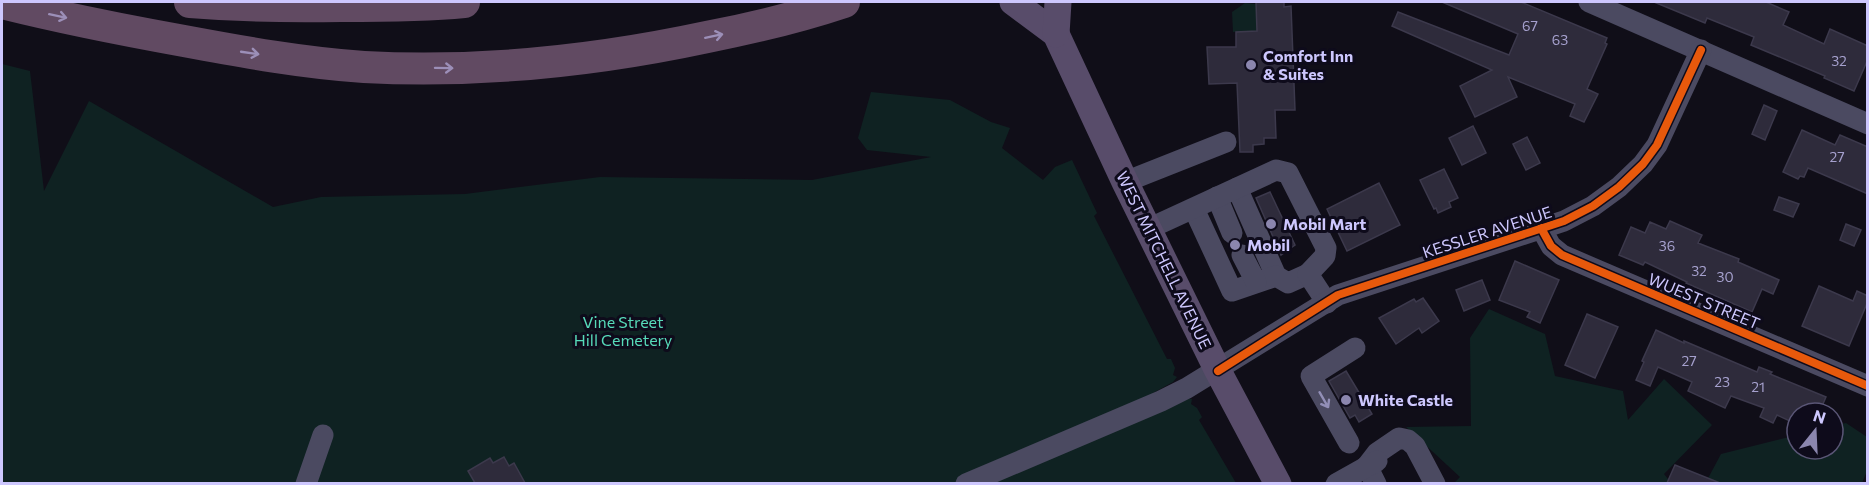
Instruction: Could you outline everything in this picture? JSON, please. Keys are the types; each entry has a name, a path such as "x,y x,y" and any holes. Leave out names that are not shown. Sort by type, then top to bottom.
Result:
{"highway":[{"path":"190,2 301,7 464,2"},
{"path":"2,3 114,28 246,52 364,67 461,68 545,63 657,48 749,28 844,2"}],"main road":[{"name":"WEST MITCHELL AVENUE","path":"1013,2 1056,34 1148,229 1218,370 1278,483"},
{"name":"WEST MITCHELL AVENUE","path":"1056,34 1058,2"}],"street":[{"path":"1589,2 1868,124"},
{"name":"KESSLER AVENUE","path":"966,483 1161,401 1358,287 1564,221 1593,206 1619,187 1643,164 1657,145 1701,50"},
{"path":"1125,182 1226,142"},
{"path":"1148,229 1276,170 1288,173 1326,248 1325,256 1308,274 1288,283 1276,276 1237,188"},
{"path":"1216,197 1232,232"},
{"path":"1194,209 1232,291 1276,276"},
{"name":"WUEST STREET","path":"1541,228 1551,246 1562,255 1868,386"},
{"path":"1242,255 1256,282"},
{"path":"1308,274 1327,303"},
{"path":"1349,443 1311,376 1355,348"},
{"path":"306,483 323,435"},
{"path":"1365,471 1435,483"}],"green space":[{"path":"1245,3 1256,4 1257,31 1233,32 1232,12"},
{"name":"Vine Street Hill Cemetery","path":"2,64 30,71 44,191 89,101 273,207 321,197 465,194 600,177 812,180 931,157 867,150 858,138 871,92 950,100 991,122 1010,128 1002,148 1043,180 1055,167 1072,160 1097,213 1094,216 1167,359 1171,359 1175,368 1173,375 1177,377 1173,382 1153,393 1192,399 1191,404 1197,408 1202,417 1199,420 1236,483 2,483"},
{"path":"1489,309 1545,334 1555,376 1623,391 1628,420 1664,379 1712,425 1664,474 1672,484 1454,483 1460,477 1406,427 1471,426 1470,338"},
{"path":"1845,423 1867,437 1867,471 1862,483 1705,484 1721,454 1785,438 1785,461 1845,461"}],"building":[{"name":"Comfort Inn & Suites","path":"1256,2 1284,2 1284,7 1291,6 1295,110 1275,110 1276,138 1264,138 1264,144 1253,145 1253,152 1240,152 1237,83 1209,84 1207,47 1236,47 1236,32 1257,31"},
{"path":"1442,2 1521,2 1607,38 1605,43 1607,44 1587,89 1598,94 1584,122 1570,116 1575,104 1508,77 1517,97 1475,117 1460,86 1492,70 1392,26 1398,12 1509,55 1518,34"},
{"path":"1654,2 1766,2 1789,12 1783,25 1824,44 1830,29 1868,46 1868,59 1854,91 1824,78 1825,76 1751,45 1754,37 1707,18 1705,23"},
{"path":"1764,105 1777,111 1765,140 1752,134"},
{"path":"1473,126 1486,153 1462,165 1449,138"},
{"path":"1802,130 1835,145 1840,135 1868,147 1868,194 1808,168 1804,177 1800,176 1798,179 1783,172"},
{"path":"1527,137 1540,163 1526,170 1513,144"},
{"path":"1444,169 1458,198 1449,202 1451,207 1438,213 1420,180"},
{"path":"1379,183 1400,225 1347,251 1327,209"},
{"name":"Mobil Mart","path":"1270,192 1295,245 1281,255 1256,198"},
{"path":"1779,197 1799,204 1793,217 1774,210"},
{"path":"1670,221 1702,235 1698,243 1739,259 1738,262 1779,280 1773,294 1762,289 1752,312 1645,262 1643,265 1619,255 1631,227 1645,233 1650,222 1666,229"},
{"path":"1846,224 1861,230 1854,246 1840,240"},
{"path":"1515,261 1559,280 1540,323 1527,317 1530,312 1499,300"},
{"path":"1482,280 1490,300 1464,311 1456,290"},
{"path":"1819,286 1853,301 1857,291 1868,296 1849,346 1802,326"},
{"path":"1423,298 1439,321 1422,333 1419,328 1396,344 1379,318 1414,299 1416,302"},
{"path":"1587,314 1618,327 1595,378 1565,365"},
{"path":"1656,330 1757,372 1759,367 1772,372 1770,374 1826,397 1824,401 1785,401 1785,419 1777,415 1773,423 1760,417 1764,408 1731,396 1725,408 1688,391 1692,382 1658,367 1650,386 1636,380 1644,362 1642,361"},
{"name":"White Castle","path":"1346,371 1372,414 1359,422 1355,415 1350,418 1329,381"},
{"path":"504,457 509,466 514,463 525,483 475,483 468,471 490,458 493,463"},
{"path":"1675,465 1720,483 1667,483"}],"cycle path":[{"path":"1218,371 1338,295 1564,221 1593,206 1619,187 1643,164 1657,145 1701,50"},
{"path":"1541,228 1551,246 1562,255 1868,386"}],"place":[{"name":"Comfort Inn & Suites","path":"1251,65"},
{"name":"Mobil Mart","path":"1271,224"},
{"name":"Mobil","path":"1235,245"},
{"name":"White Castle","path":"1346,400"}]}
